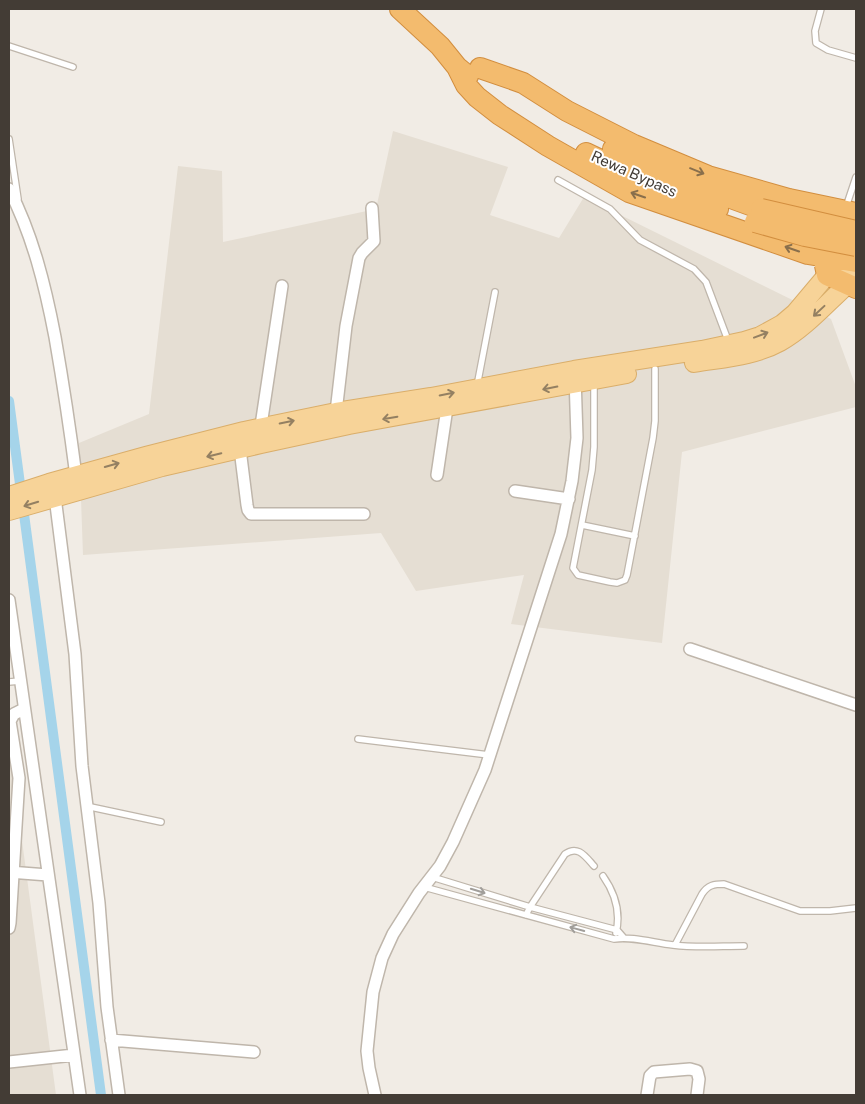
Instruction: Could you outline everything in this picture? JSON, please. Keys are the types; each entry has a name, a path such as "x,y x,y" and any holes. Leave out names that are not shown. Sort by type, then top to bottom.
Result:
{"highway":[{"name":"Rewa Bypass","path":"400,9 440,46 457,67 519,104 596,159 643,180 755,222 805,236 855,269"},
{"name":"Rewa Bypass","path":"440,46 466,58 480,68 519,104 654,170 761,209 856,231"},
{"path":"457,67 471,91 500,115 548,146 629,192 808,254 825,266 855,269 856,238"},
{"path":"480,68 523,83 567,111 634,145 708,176 748,189 844,211 825,266"}],"main road":[{"path":"9,496 52,492 240,449 260,436 336,412 476,388 575,376 594,380 656,369 731,351 782,324 795,313 825,266"},
{"path":"9,511 52,492 76,476 146,456 260,436 447,408 649,359 761,350 788,337 855,269"}],"street":[{"path":"9,188 30,234 41,270 66,399 76,476"},
{"path":"336,412 346,326 359,258 374,241 372,208"},
{"path":"260,436 282,286"},
{"path":"375,1095 367,1051 373,992 382,958 393,934 432,877 453,842 489,755 561,534 569,499 577,438 575,376"},
{"path":"436,475 447,408"},
{"path":"240,449 247,505 251,514 364,514"},
{"path":"515,491 569,499"},
{"path":"52,492 75,654 86,806 99,903 104,984 119,1095"},
{"path":"9,600 15,682 24,709 80,1095"},
{"path":"690,649 856,705"},
{"path":"9,928 14,788 19,774 10,721 14,714 24,709"},
{"path":"11,872 48,875"},
{"path":"111,1040 254,1052"},
{"path":"9,1062 74,1055"},
{"path":"648,1095 650,1076 654,1072 690,1068 698,1074 697,1095"}],"lane":[{"path":"822,9 814,31 816,43 828,50 856,58"},
{"path":"9,46 73,67"},
{"path":"9,139 19,209"},
{"path":"844,211 856,177"},
{"path":"558,180 610,208 640,240 682,262 701,275 706,282 731,351"},
{"path":"476,388 495,292"},
{"path":"594,380 593,455 589,491 574,563 575,572 583,576 617,583 625,580 627,575 653,438 656,369"},
{"path":"582,525 635,536"},
{"path":"358,739 489,755"},
{"path":"86,806 162,822"},
{"path":"526,915 565,854 572,850 578,851 594,866"},
{"path":"603,876 614,894 617,908 617,930 614,939"},
{"path":"432,877 617,930 624,938"},
{"path":"675,945 702,894 711,885 724,884 787,908 800,911 830,911 856,908"},
{"path":"424,887 614,939 624,938 705,947 744,946"}],"shaded area":[{"path":"393,131 508,167 490,215 559,238 584,197 831,319 856,387 856,407 682,452 662,643 511,624 524,575 416,591 381,533 83,555 79,443 149,414 178,166 222,171 223,242 376,209"},
{"path":"9,743 56,1095 9,1095"}],"waterway":[{"path":"9,401 101,1095"}]}
